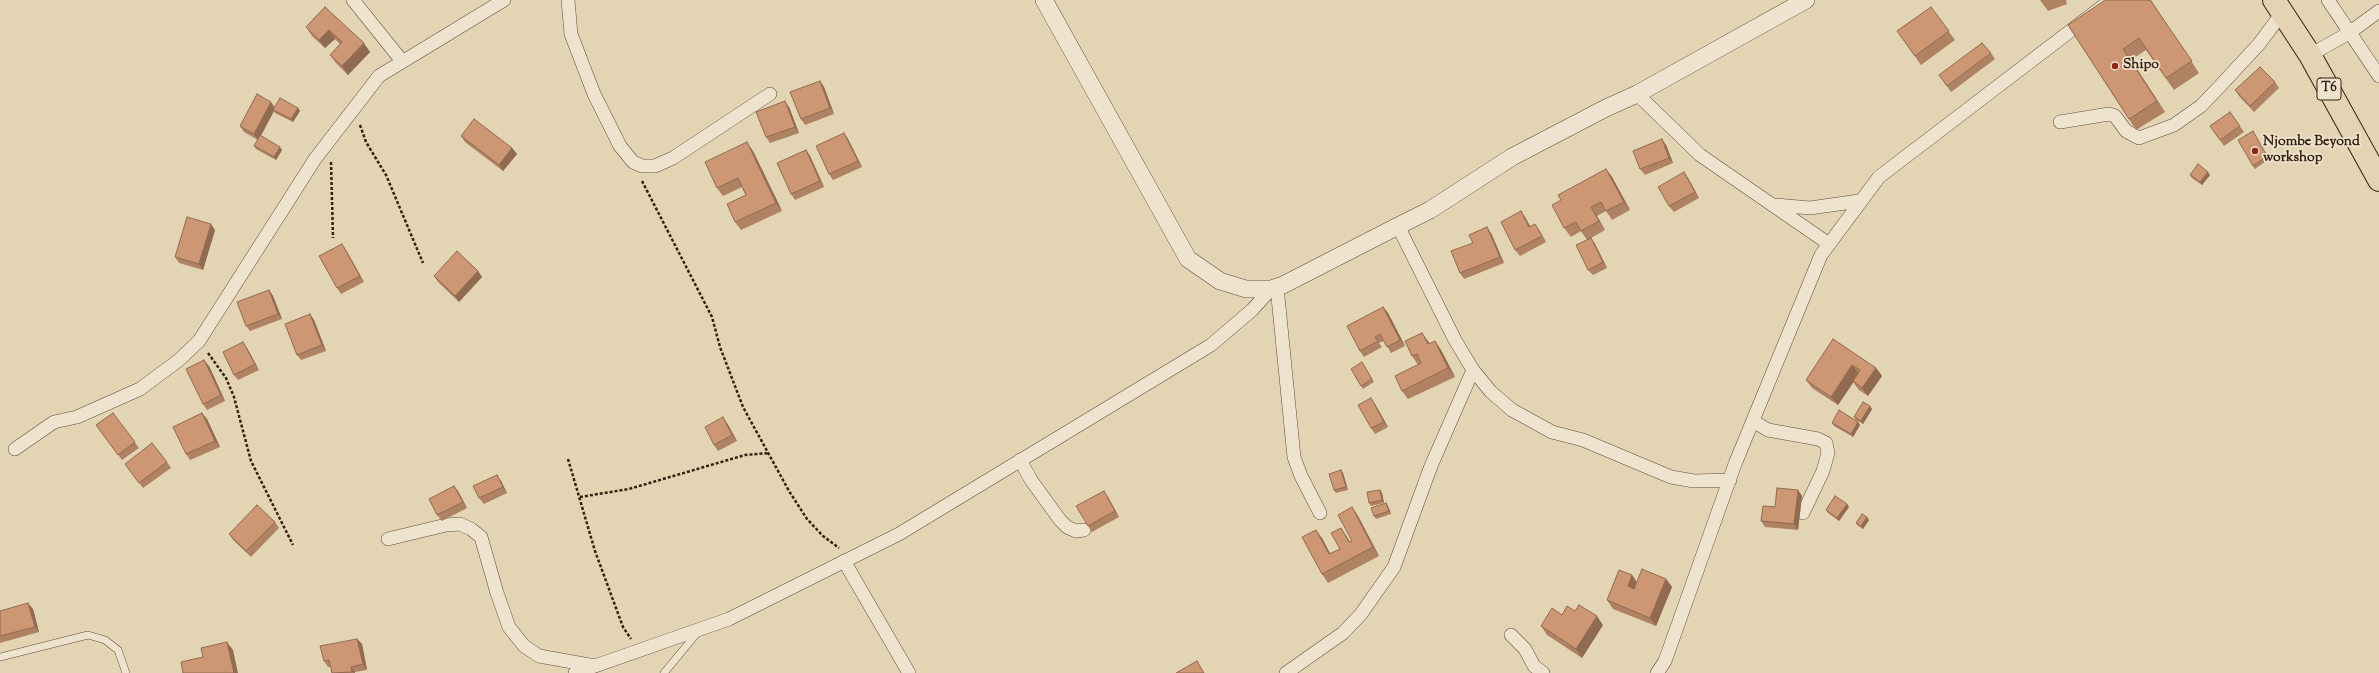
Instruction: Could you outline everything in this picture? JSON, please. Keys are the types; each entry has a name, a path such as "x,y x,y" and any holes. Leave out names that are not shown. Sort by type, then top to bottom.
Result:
{"highway":[{"name":"T6","path":"2278,6 2310,54 2379,180"}],"street":[{"path":"353,0 402,61"},
{"path":"15,449 54,422 77,417 140,389 179,360 199,341 243,270 331,137 379,76 504,0"},
{"path":"568,0 571,34 594,94 620,146 633,162 642,166 655,166 673,158 770,94"},
{"path":"1044,0 1188,259 1220,281 1246,290 1274,288"},
{"path":"575,673 729,619 899,534 1211,344 1252,310 1274,288 1430,210 1512,157 1606,108 1637,94 1806,0"},
{"path":"1657,673 1665,661 1730,480 1800,302 1821,255 1879,177 2111,0"},
{"path":"2328,0 2379,76"},
{"path":"2060,122 2108,114 2115,116 2126,131 2139,138 2174,125 2201,106 2222,86 2259,44 2278,6"},
{"path":"2310,54 2349,32 2379,11"},
{"path":"1637,94 1700,155 1774,204 1829,244"},
{"path":"1774,204 1810,208 1860,201"},
{"path":"1398,226 1454,340 1473,370 1491,392 1512,410 1552,432 1583,440 1671,476 1694,481 1730,480"},
{"path":"1274,288 1294,457 1301,476 1320,513"},
{"path":"1286,673 1343,633 1361,614 1394,567 1431,466 1473,370"},
{"path":"1753,421 1768,430 1807,436 1826,443 1828,453 1823,471 1803,513"},
{"path":"1020,460 1060,520 1076,531 1084,530"},
{"path":"388,539 446,525 460,524 471,529 481,537 497,594 509,627 524,646 540,656 596,666"},
{"path":"848,560 909,673"},
{"path":"1511,635 1525,649 1534,666 1543,673"}],"lane":[{"path":"664,673 700,629"},
{"path":"0,657 88,635 105,640 118,650 126,673"}],"path":[{"path":"354,108 366,142 386,175 423,262"},
{"path":"331,137 334,238"},
{"path":"633,162 712,317 733,384 743,407 789,492 807,519 848,560"},
{"path":"199,341 226,378 234,397 251,460 293,545"},
{"path":"580,497 629,489 744,455 769,453"},
{"path":"568,459 595,551 622,627 639,650"}],"building":[{"name":"Shipo","path":"2105,0 2150,0 2192,61 2166,78 2139,38 2123,49 2157,101 2129,119 2068,25"},
{"path":"325,7 364,43 342,66 330,55 342,42 329,30 319,40 306,27"},
{"path":"1931,7 1949,31 1915,56 1897,31"},
{"path":"1982,43 1991,53 1947,86 1939,75"},
{"path":"2260,67 2275,82 2250,106 2235,90"},
{"path":"820,81 830,108 801,119 790,92"},
{"path":"257,94 271,102 254,134 240,126"},
{"path":"280,98 298,108 291,119 273,110"},
{"path":"785,101 795,127 766,137 756,112"},
{"path":"2230,112 2240,126 2220,140 2210,126"},
{"path":"474,119 512,148 499,165 461,136"},
{"name":"Njombe Beyond workshop","path":"2253,131 2267,156 2253,166 2238,140"},
{"path":"844,133 858,161 829,174 816,146"},
{"path":"260,135 280,147 274,157 254,146"},
{"path":"1662,139 1669,158 1640,169 1633,151"},
{"path":"747,142 776,203 735,222 727,204 746,195 738,178 717,188 705,162"},
{"path":"806,150 820,181 791,194 777,163"},
{"path":"2198,164 2208,172 2200,182 2190,175"},
{"path":"1606,169 1624,202 1606,211 1601,202 1591,207 1599,221 1581,231 1576,222 1564,228 1552,205 1561,200 1558,195"},
{"path":"1684,172 1695,192 1669,206 1658,187"},
{"path":"1521,211 1529,227 1535,224 1542,236 1515,250 1501,222"},
{"path":"187,217 211,224 199,264 175,257"},
{"path":"1487,227 1500,257 1460,273 1451,251 1473,243 1469,235"},
{"path":"1591,238 1603,262 1588,270 1576,245"},
{"path":"342,244 360,276 337,288 319,256"},
{"path":"457,251 478,271 455,296 434,276"},
{"path":"269,290 278,314 246,326 237,302"},
{"path":"1383,307 1400,340 1387,347 1380,334 1375,337 1378,341 1360,351 1347,326"},
{"path":"310,314 322,345 297,355 285,324"},
{"path":"1422,333 1428,344 1435,341 1448,368 1402,391 1395,376 1421,363 1417,354 1412,356 1405,341"},
{"path":"1833,339 1876,368 1862,388 1853,381 1860,370 1852,365 1831,397 1806,380"},
{"path":"243,342 255,364 234,375 223,352"},
{"path":"204,360 221,395 203,404 186,369"},
{"path":"1362,362 1372,379 1361,386 1351,369"},
{"path":"1371,398 1384,422 1371,428 1358,405"},
{"path":"1863,402 1870,406 1861,421 1854,417"},
{"path":"1839,410 1858,422 1851,434 1832,423"},
{"path":"113,413 135,442 118,455 96,425"},
{"path":"202,413 215,441 186,454 173,427"},
{"path":"723,417 732,435 714,445 705,427"},
{"path":"152,443 167,462 139,483 125,464"},
{"path":"1341,470 1346,487 1334,490 1329,474"},
{"path":"497,475 503,487 479,498 473,486"},
{"path":"454,486 463,502 437,515 429,499"},
{"path":"1777,488 1798,490 1794,524 1761,521 1763,506 1775,507"},
{"path":"1380,490 1382,500 1369,503 1367,492"},
{"path":"1104,491 1115,511 1088,526 1076,506"},
{"path":"1835,496 1847,504 1837,518 1826,510"},
{"path":"1386,503 1389,511 1374,516 1371,508"},
{"path":"257,505 275,522 246,551 229,534"},
{"path":"1352,507 1373,547 1322,574 1302,537 1316,530 1329,554 1340,549 1331,533 1341,528 1349,542 1352,541 1338,515"},
{"path":"1862,514 1867,517 1861,526 1856,523"},
{"path":"1642,569 1666,579 1650,618 1607,600 1619,570 1632,575 1628,586 1634,589"},
{"path":"28,603 35,627 0,636 0,611"},
{"path":"1579,605 1597,616 1576,649 1541,626 1552,608 1562,615 1567,606 1575,611"},
{"path":"357,639 363,664 351,667 352,672 332,673 329,660 324,661 320,646"},
{"path":"227,642 234,673 183,673 181,662 203,657 201,648"},
{"path":"1197,661 1204,673 1176,673"}],"place":[{"name":"Shipo","path":"2115,66"},
{"name":"Njombe Beyond workshop","path":"2255,151"}]}
